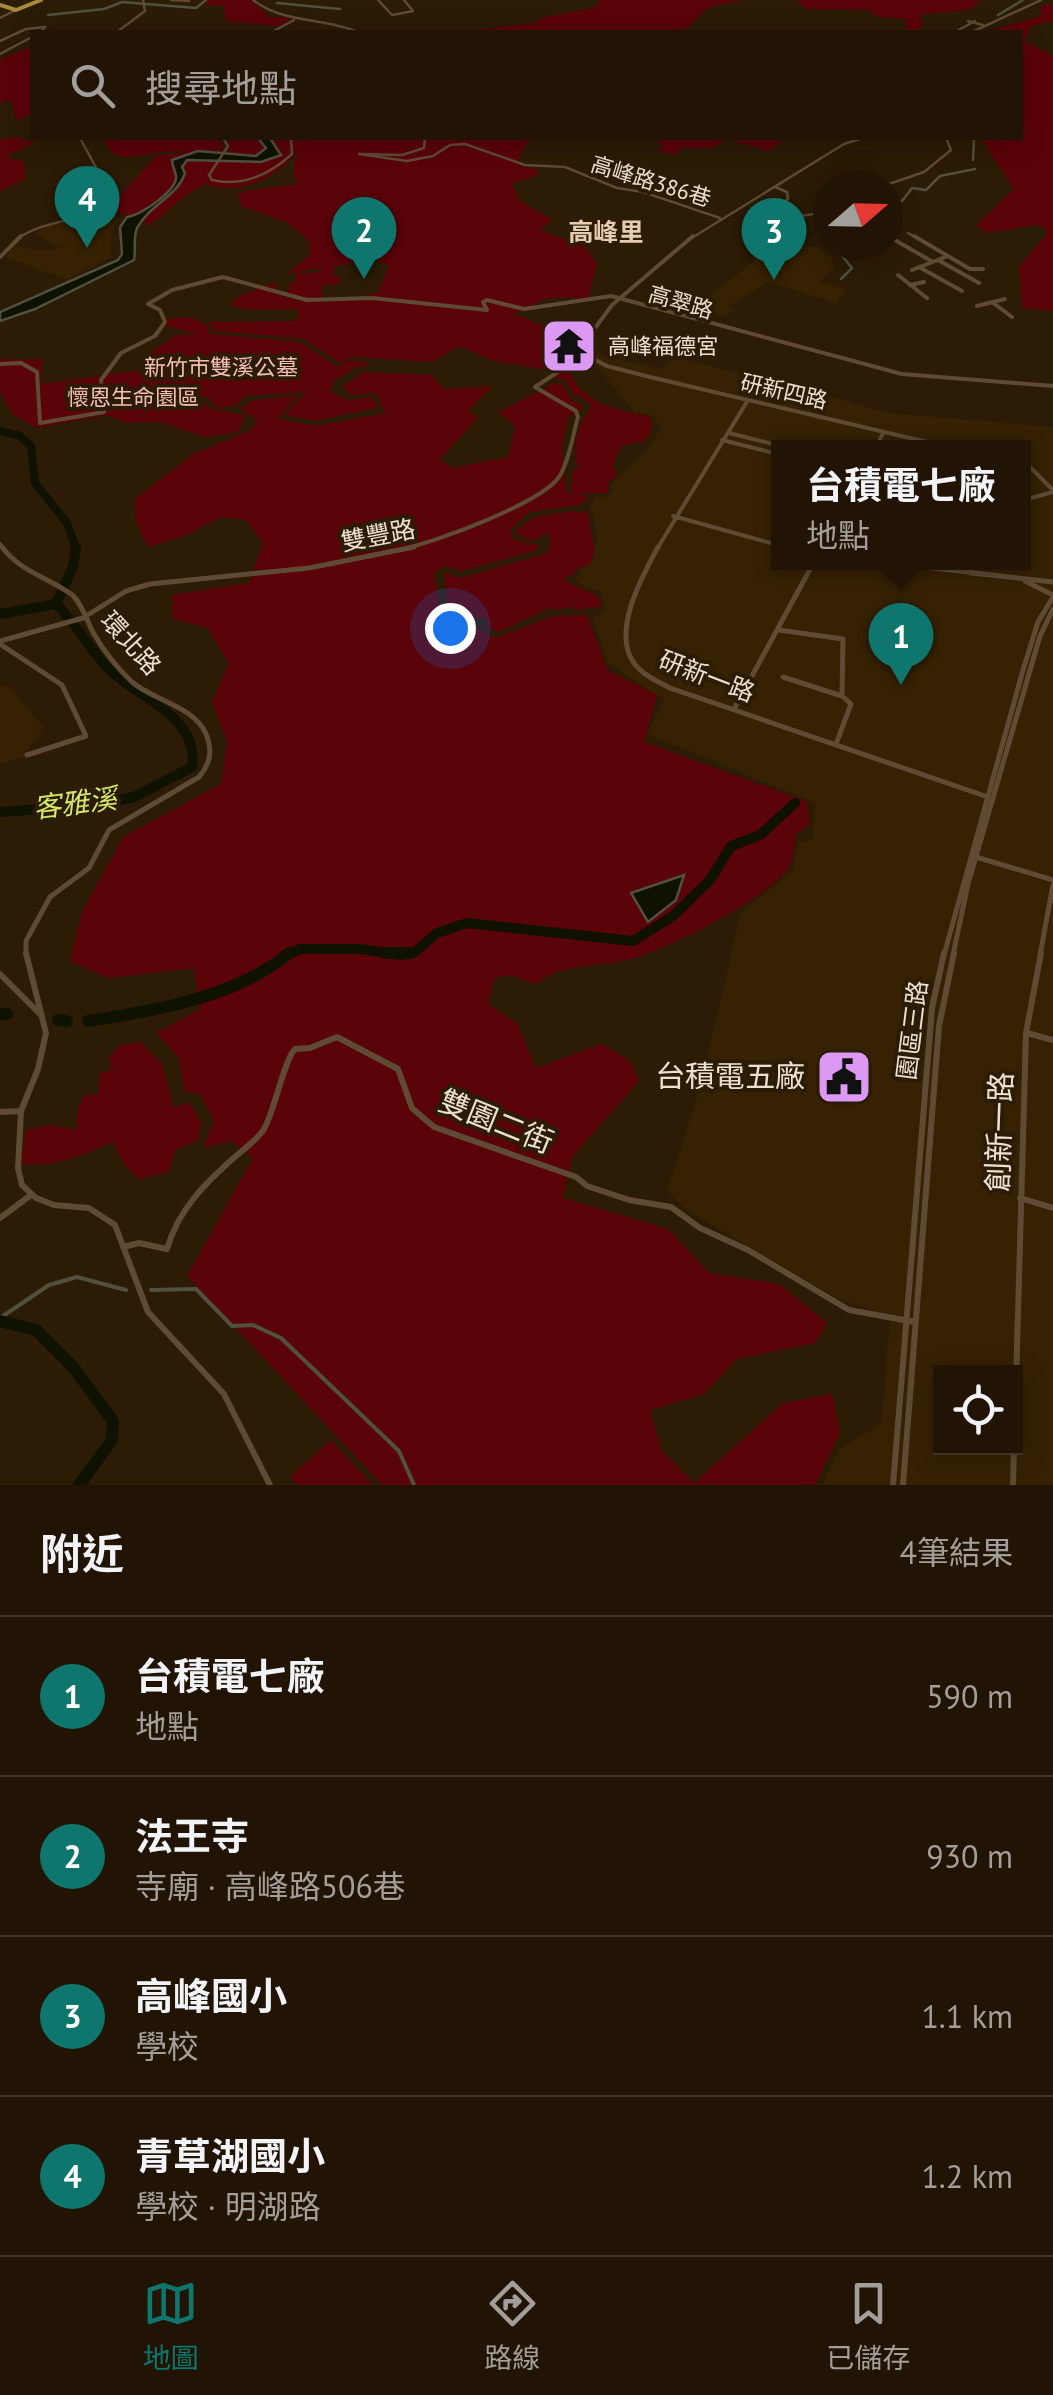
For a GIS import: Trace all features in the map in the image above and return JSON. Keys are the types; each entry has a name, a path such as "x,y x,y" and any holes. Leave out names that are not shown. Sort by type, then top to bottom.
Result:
{"main road":[{"path":"0,5 16,10 41,0"}],"street":[{"path":"171,0 190,1"},
{"path":"253,0 272,14 352,30"},
{"path":"378,0 390,14 412,12 404,0"},
{"path":"975,30 1010,18 1041,0"},
{"path":"120,30 145,11 142,1"},
{"path":"0,17 16,10"},
{"path":"276,30 297,18"},
{"path":"968,21 983,25"},
{"path":"0,41 32,27 44,26 46,30"},
{"path":"0,54 30,38"},
{"path":"0,257 38,226 94,213 108,204 100,175 81,140"},
{"path":"225,140 228,146 224,154 208,174 219,182 257,178 292,154 292,140"},
{"name":"高峰路386巷","path":"425,140 424,148 412,154 358,154 373,158 421,158 442,154 450,145 465,144 515,162 565,167 617,188 643,192 720,218"},
{"path":"578,351 619,298 720,218 844,144 857,140"},
{"path":"903,179 934,167 950,150 947,140"},
{"path":"772,186 788,199 762,216 774,220 813,214"},
{"path":"908,233 970,269 984,269"},
{"path":"903,244 979,283"},
{"path":"912,270 948,256"},
{"path":"919,267 962,291"},
{"path":"898,275 927,298"},
{"name":"高翠路","path":"0,364 26,364 37,372 38,421 44,424 104,412 101,380 121,353 155,336 165,322 160,310 148,304 172,290 223,277 307,300 372,298 456,304 480,312 487,310 482,302 487,300 524,310 559,301 619,298 888,374 934,381 1053,387"},
{"path":"910,285 924,282"},
{"path":"977,306 1006,299"},
{"path":"992,302 1012,318"},
{"name":"雙豐路","path":"83,618 126,592 150,584 388,554 427,544 514,506 558,478 578,416 576,411 535,390 578,351"},
{"name":"研新四路","path":"578,351 606,366 919,440"},
{"name":"研新一路","path":"748,400 673,516 626,629 628,653 656,681 989,798"},
{"path":"728,432 771,443"},
{"path":"880,440 884,433"},
{"path":"722,440 771,452"},
{"path":"1031,468 1053,491"},
{"path":"673,516 771,542"},
{"name":"環北路","path":"0,544 9,557 32,575 76,596 83,618 133,683 192,715 210,742 210,761 199,777 109,830 84,876 50,897 26,941 26,964 42,1016"},
{"path":"734,708 810,570"},
{"path":"945,570 1053,582"},
{"path":"1016,578 1040,586 1053,596"},
{"name":"園區三路","path":"892,1485 940,1026 972,856 1038,622 1053,596"},
{"name":"園區三路","path":"989,798 1040,636 1053,609"},
{"path":"0,643 83,618"},
{"path":"778,630 844,639 842,696"},
{"path":"0,643 62,684 86,736 27,755"},
{"path":"783,677 842,696 851,704 836,744"},
{"path":"972,856 1053,882"},
{"name":"創新一路","path":"1016,1365 1026,1033 1053,882"},
{"path":"0,974 42,1016 46,1033 21,1111 18,1168 22,1185 31,1195 54,1205 82,1207 103,1215 115,1226 148,1312 224,1394 270,1485"},
{"path":"1026,1033 1053,1040"},
{"name":"雙園二街","path":"122,1247 139,1243 167,1249 175,1221 213,1176 263,1132 285,1078 289,1055 295,1049 310,1048 336,1037 398,1069 412,1108 434,1127 576,1177 598,1190 671,1207 700,1228 748,1250 830,1302 865,1316 911,1321"},
{"path":"0,1112 21,1111"},
{"path":"0,1218 31,1195"},
{"path":"1020,1198 1053,1208"},
{"name":"園區三路","path":"903,1485 911,1321"},
{"path":"1014,1455 1014,1483"}],"shaded area":[{"path":"260,140 271,140 281,155 261,162 187,160 181,181 137,228 134,260 35,309 0,321 0,312 118,260 122,254 120,227 127,217 149,207 171,188 176,176 172,160 198,151 256,156 266,148"},
{"path":"106,216 120,219 111,233 111,257 67,280 5,257 15,246 61,248 33,233 53,223"},
{"path":"813,247 813,260 832,260 834,266 820,282 847,289 836,303 768,282 728,306 734,312 720,317 698,304 765,249 783,255"},
{"path":"583,351 662,369 673,356 891,413 1053,427 1053,1485 823,1485 839,1449 882,1423 890,1315 842,1301 686,1210 667,1191 700,1088 741,912 792,872 799,842 812,840 815,803 647,734 664,700 607,663 593,618 607,610 601,592 580,585 575,577 582,572 578,570 587,567 598,538 591,508 596,497 612,491 610,485 648,449 661,427 652,415 634,411"},
{"path":"0,685 9,687 44,727 23,757 0,764"},
{"path":"684,875 676,900 648,922 631,893"}],"green space":[{"path":"208,0 252,0 269,17 290,18 280,26 231,22 225,19 224,6 205,5"},
{"path":"599,0 742,0 707,8 685,30 477,30 535,23 544,17 595,8"},
{"path":"797,0 982,0 971,9 919,15 923,22 919,30 904,30 905,19 877,17 870,10 806,9"},
{"path":"1053,5 1053,21 1031,26 1024,41 1053,56 1053,311 1022,308 1019,267 1047,233 1045,228 1036,225 987,233 976,225 1014,189 981,140 1023,140 1023,30 993,30 1041,16 1040,8"},
{"path":"30,47 30,115 17,121 11,101 0,102 0,60"},
{"path":"16,137 34,143 4,157 23,161 26,179 0,191 0,140"},
{"path":"105,140 220,140 220,152 230,152 228,140 297,140 298,145 299,140 529,140 518,159 524,168 536,169 538,175 512,183 519,200 552,220 540,230 585,247 597,264 588,298 548,298 514,314 547,327 546,341 559,345 550,358 560,362 549,370 494,361 459,346 433,362 353,357 340,363 304,339 214,331 209,322 295,321 299,314 295,309 249,310 229,305 241,295 276,282 276,294 288,298 313,302 340,301 378,292 389,266 377,260 333,266 334,276 342,277 338,284 322,286 321,299 307,300 287,293 290,283 296,282 295,273 316,273 324,267 287,274 310,255 309,241 286,222 241,206 238,192 298,184 293,174 297,150 281,169 257,182 231,188 206,184 198,188 148,226 144,220 107,210 157,155 195,152 128,157 113,153"},
{"path":"657,140 725,140 711,148 679,148 678,155 657,151 664,146"},
{"path":"730,140 783,140 769,151"},
{"path":"189,317 206,324 210,334 300,342 338,367 349,360 368,363 333,382 330,392 349,400 370,397 380,407 315,421 284,415 306,392 245,396 235,406 216,408 209,399 186,391 211,409 245,415 239,432 204,437 161,422 127,423 107,415 37,428 13,415 0,392 0,359 42,360 41,384 136,371 147,375 145,358 152,352 175,335 196,335 163,325 165,319"},
{"path":"562,369 569,371 583,391 603,404 649,416 652,426 646,441 621,446 613,465 617,476 608,483 608,493 579,494 588,498 580,505 529,512 510,530 514,540 538,545 538,550 462,571 443,566 434,574 442,616 472,624 496,638 553,616 587,615 607,670 657,695 644,742 806,801 810,824 796,834 790,865 781,877 718,920 647,954 557,972 535,984 510,975 494,978 488,1004 517,1023 536,1068 601,1044 629,1060 639,1081 572,1157 563,1198 668,1229 709,1273 779,1284 827,1323 815,1343 737,1359 704,1394 650,1410 661,1450 694,1483 783,1403 832,1394 840,1433 815,1485 382,1485 187,1276 253,1158 231,1141 203,1148 214,1121 200,1094 184,1091 179,1058 156,1033 200,1009 194,968 108,978 70,961 82,912 123,837 221,784 227,741 212,702 229,664 207,628 173,619 172,595 249,583 263,543 246,520 221,517 186,535 148,547 136,522 135,499 193,454 249,431 258,421 240,409 251,401 298,395 278,418 314,426 385,413 376,393 350,395 343,386 363,372 431,375 444,389 493,386 468,411 478,418 439,460 453,468 508,457 515,426 498,412 555,383 564,386 571,400 585,407 568,417 562,446 566,491 576,495 571,491 572,473 578,467 575,444 592,406 579,395 575,397 567,382 551,376"},
{"path":"587,509 595,553 588,566 582,566 564,580 599,597 601,607 551,607 499,632 485,627 487,619 462,617 447,607 444,572 460,578 548,553 551,537 547,533 532,541 516,530 535,517 584,513"},
{"path":"140,1042 162,1064 174,1108 189,1102 201,1122 198,1140 175,1150 169,1172 138,1179 123,1163 113,1142 56,1162 21,1163 26,1130 50,1125 76,1130 84,1095 98,1095 100,1073 111,1070 109,1057 120,1045"},
{"path":"331,1440 373,1485 296,1485 291,1476"}],"waterway":[{"path":"48,15 104,9 122,2 196,8 206,0"},
{"path":"998,15 1023,0"},
{"path":"277,3 340,9"},
{"path":"959,30 975,21"},
{"path":"973,160 974,140"},
{"path":"903,200 912,188 926,190 940,176 975,169"},
{"path":"841,279 852,268 845,260"},
{"name":"客雅溪","path":"0,431 20,436 31,446 35,483 67,523 76,548"},
{"name":"客雅溪","path":"56,604 73,567 76,548"},
{"path":"0,614 56,604"},
{"name":"客雅溪","path":"0,812 98,805 134,797 192,767 192,750 178,722 111,671 56,604"},
{"path":"410,953 437,933 467,923 633,941 673,916 710,880 731,846 760,835 795,803"},
{"path":"286,955 301,949 387,953"},
{"path":"387,953 410,953"},
{"path":"387,953 410,953"},
{"path":"88,1021 194,1000 245,981 286,955"},
{"path":"0,1014 7,1014"},
{"path":"58,1020 67,1021"},
{"path":"0,1318 49,1285 77,1277 126,1290"},
{"path":"151,1290 196,1289 232,1326 253,1325 281,1338 399,1451 414,1485"},
{"name":"客雅溪","path":"0,1321 36,1330 73,1367 113,1421 112,1440 79,1485"}],"place":[{"name":"青草湖國小","path":"87,248"},
{"name":"法王寺","path":"364,279"},
{"name":"高峰國小","path":"774,280"},
{"name":"高峰福德宮","path":"569,346"},
{"name":"台積電七廠","path":"901,685"},
{"name":"台積電五廠","path":"844,1077"}],"district":[{"name":"高峰里","path":"606,232"}],"park label":[{"name":"新竹市雙溪公墓","path":"221,367"},
{"name":"懷恩生命園區","path":"133,397"}]}
